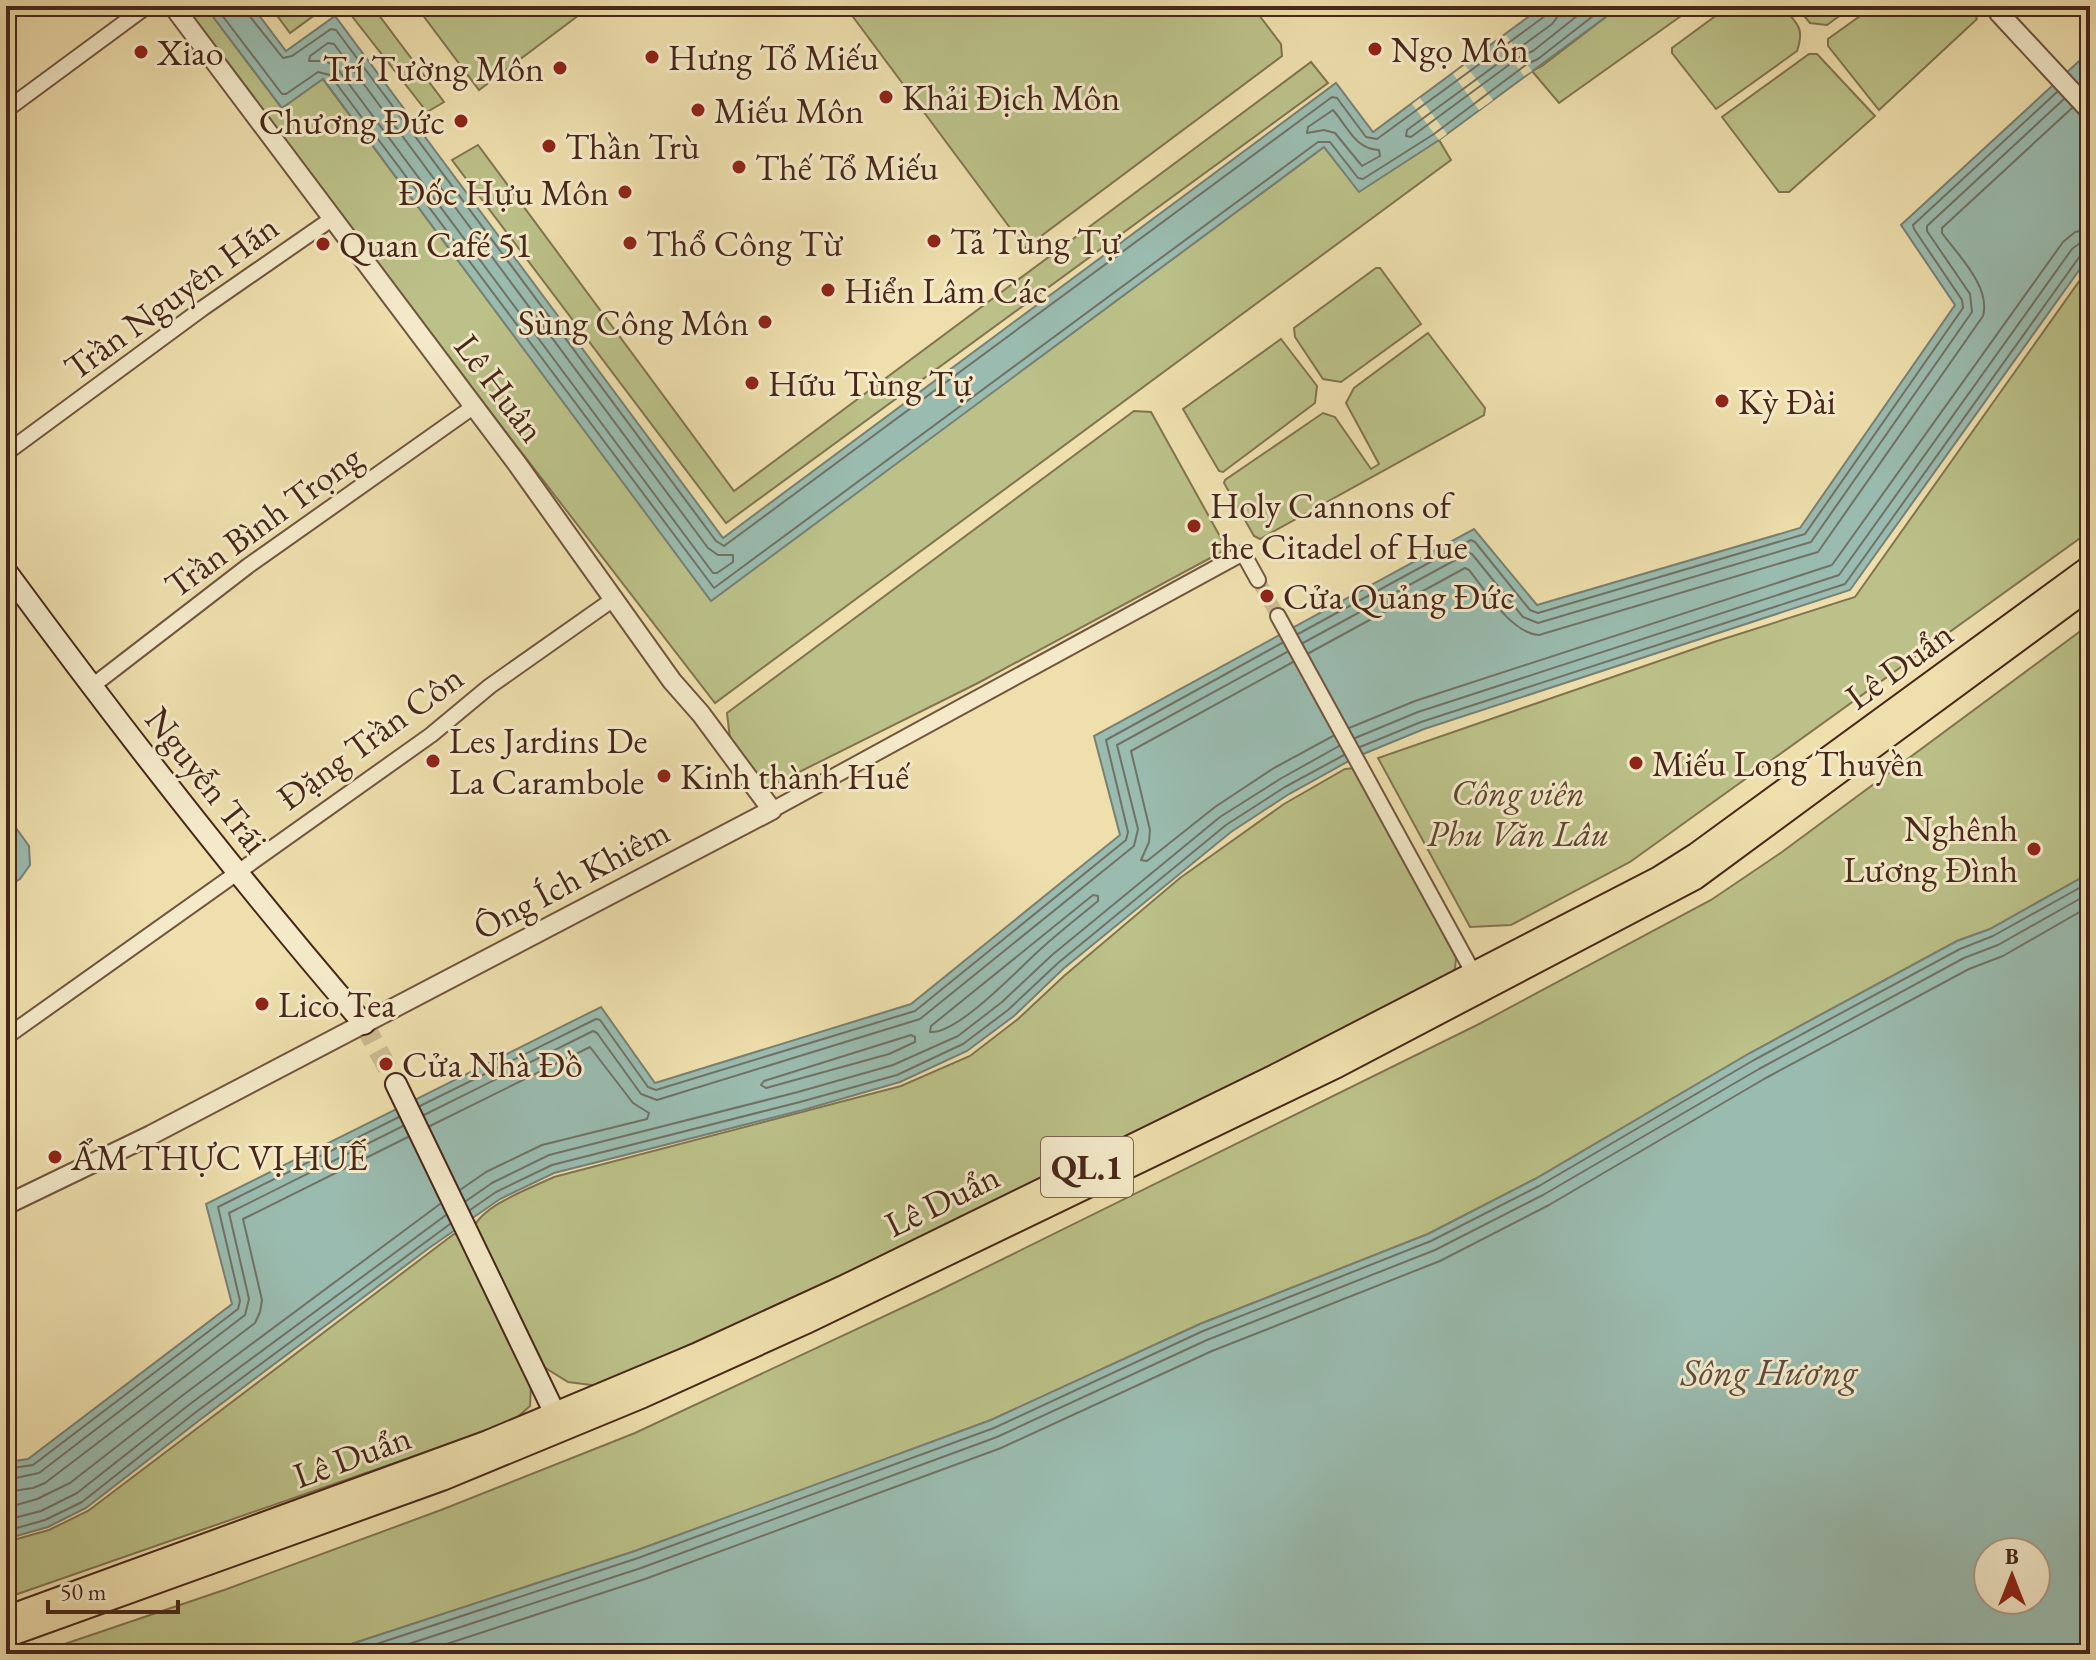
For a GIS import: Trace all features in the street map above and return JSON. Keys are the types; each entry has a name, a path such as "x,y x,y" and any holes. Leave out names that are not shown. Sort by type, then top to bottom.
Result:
{"main road":[{"name":"Lê Duẩn","path":"6,1618 458,1453 643,1396 804,1323 1337,1066 1697,854 2090,567"},
{"name":"Nguyễn Trãi","path":"6,571 91,687 235,872 364,1024"},
{"name":"Lê Duẩn","path":"1479,982 1695,878 2090,587"},
{"path":"396,1084 559,1422"},
{"name":"Lê Duẩn","path":"6,1636 442,1479 559,1422"}],"street":[{"path":"6,110 147,6"},
{"name":"Lê Huân","path":"173,6 518,465 672,681 701,714 772,810"},
{"path":"2003,10 2090,111"},
{"name":"Trần Nguyên Hãn","path":"6,453 203,308 333,218"},
{"name":"Trần Bình Trọng","path":"91,687 248,566 473,407"},
{"name":"Ông Ích Khiêm","path":"6,1205 151,1135 772,810 1243,553 1258,580"},
{"name":"Đặng Trần Côn","path":"6,1037 431,735 490,686 615,598"},
{"path":"1278,616 1479,982"}],"green space":[{"path":"177,6 205,6 281,107 322,78 711,600 1324,147 1359,191 1439,140 1451,160 715,703"},
{"path":"270,6 327,6 290,33"},
{"path":"344,6 372,6 444,102 427,112"},
{"path":"416,6 591,6 479,90"},
{"path":"845,6 1252,6 1281,44 1282,56 1025,248"},
{"path":"1600,6 1695,6 1559,103 1532,71 1607,16"},
{"path":"1729,6 1782,6 1798,26 1800,36 1797,51 1716,109 1672,53 1672,48"},
{"path":"1796,6 1853,6 1827,25 1810,23"},
{"path":"1874,6 1972,6 1977,19 1879,110 1828,46 1828,39"},
{"path":"1809,54 1817,54 1875,116 1789,192 1779,192 1722,117"},
{"path":"1311,62 1328,83 726,523 452,160 478,145 734,491"},
{"name":"Công viên Phu Văn Lâu","path":"2090,266 2090,531 1630,862 1511,925 1470,927 1378,758 1714,642 1855,597"},
{"path":"1380,268 1421,324 1341,382 1323,379 1295,337 1294,328"},
{"path":"1428,333 1485,408 1484,415 1260,539 1254,536 1225,480 1323,413 1335,417 1371,469 1379,464 1346,403 1354,388"},
{"path":"1281,339 1317,386 1315,403 1223,472 1219,471 1183,409"},
{"path":"1134,411 1151,412 1227,549 978,683 765,789 730,739 727,713"},
{"path":"2090,624 2090,873 1990,929 1957,941 1750,1053 1535,1179 1428,1234 1200,1324 991,1420 635,1551 321,1654 35,1654 227,1589 441,1510 635,1433 938,1291 1479,1024 1711,900 1782,852"},
{"path":"1356,768 1456,958 1455,969 1444,981 863,1265 599,1386 568,1382 544,1367 473,1229 486,1212 554,1177 901,1086 970,1056 1018,1019 1180,878 1284,804 1345,769"},
{"path":"454,1234 462,1234 531,1385 530,1406 512,1422 6,1598 6,1542 49,1530 88,1511"}],"water":[{"path":"205,6 252,6 286,51 335,16 723,538 1336,83 1373,132 1543,6 1600,6 1607,16 1439,140 1359,192 1324,147 711,601 323,79 282,108"},
{"path":"2090,51 2090,255 1850,590 1424,729 1356,757 1289,794 1231,832 1063,969 1014,1016 967,1051 900,1082 803,1110 554,1173 500,1199 429,1248 86,1508 48,1527 6,1539 6,1462 28,1459 232,1304 206,1204 601,1007 655,1083 911,1004 1120,835 1094,736 1474,529 1537,605 1800,528 1955,305 1901,225"},
{"path":"6,814 29,846 30,865 20,879 6,888"},
{"name":"Sông Hương","path":"2090,873 2090,1654 321,1654 635,1551 991,1420 1200,1324 1428,1234 1535,1179 1750,1053 1957,941 1990,929"}],"pier":[{"path":"1506,35 1532,71 1524,76 1498,41"},
{"path":"1465,65 1493,100 1479,110 1453,74"},
{"path":"1420,98 1447,134 1439,140 1412,104"}],"tunnel":[{"path":"1258,580 1278,616"},
{"path":"364,1024 396,1084"}],"place":[{"name":"Ngọ Môn","path":"1375,49"},
{"name":"Xiao","path":"141,52"},
{"name":"Hưng Tổ Miếu","path":"652,57"},
{"name":"Trí Tường Môn","path":"560,68"},
{"name":"Khải Địch Môn","path":"886,97"},
{"name":"Miếu Môn","path":"698,110"},
{"name":"Chương Đức","path":"461,121"},
{"name":"Thần Trù","path":"549,146"},
{"name":"Thế Tổ Miếu","path":"739,167"},
{"name":"Đốc Hựu Môn","path":"625,192"},
{"name":"Tả Tùng Tự","path":"934,241"},
{"name":"Thổ Công Từ","path":"630,243"},
{"name":"Quan Café 51","path":"323,244"},
{"name":"Hiển Lâm Các","path":"828,290"},
{"name":"Sùng Công Môn","path":"765,322"},
{"name":"Hữu Tùng Tự","path":"752,383"},
{"name":"Kỳ Đài","path":"1722,401"},
{"name":"Holy Cannons of the Citadel of Hue","path":"1194,526"},
{"name":"Cửa Quảng Đức","path":"1267,596"},
{"name":"Les Jardins De La Carambole","path":"433,761"},
{"name":"Miếu Long Thuyền","path":"1636,763"},
{"name":"Kinh thành Huế","path":"664,776"},
{"name":"Nghênh Lương Đình","path":"2034,849"},
{"name":"Lico Tea","path":"262,1004"},
{"name":"Cửa Nhà Đồ","path":"386,1064"},
{"name":"ẨM THỰC VỊ HUẾ","path":"55,1157"}]}
